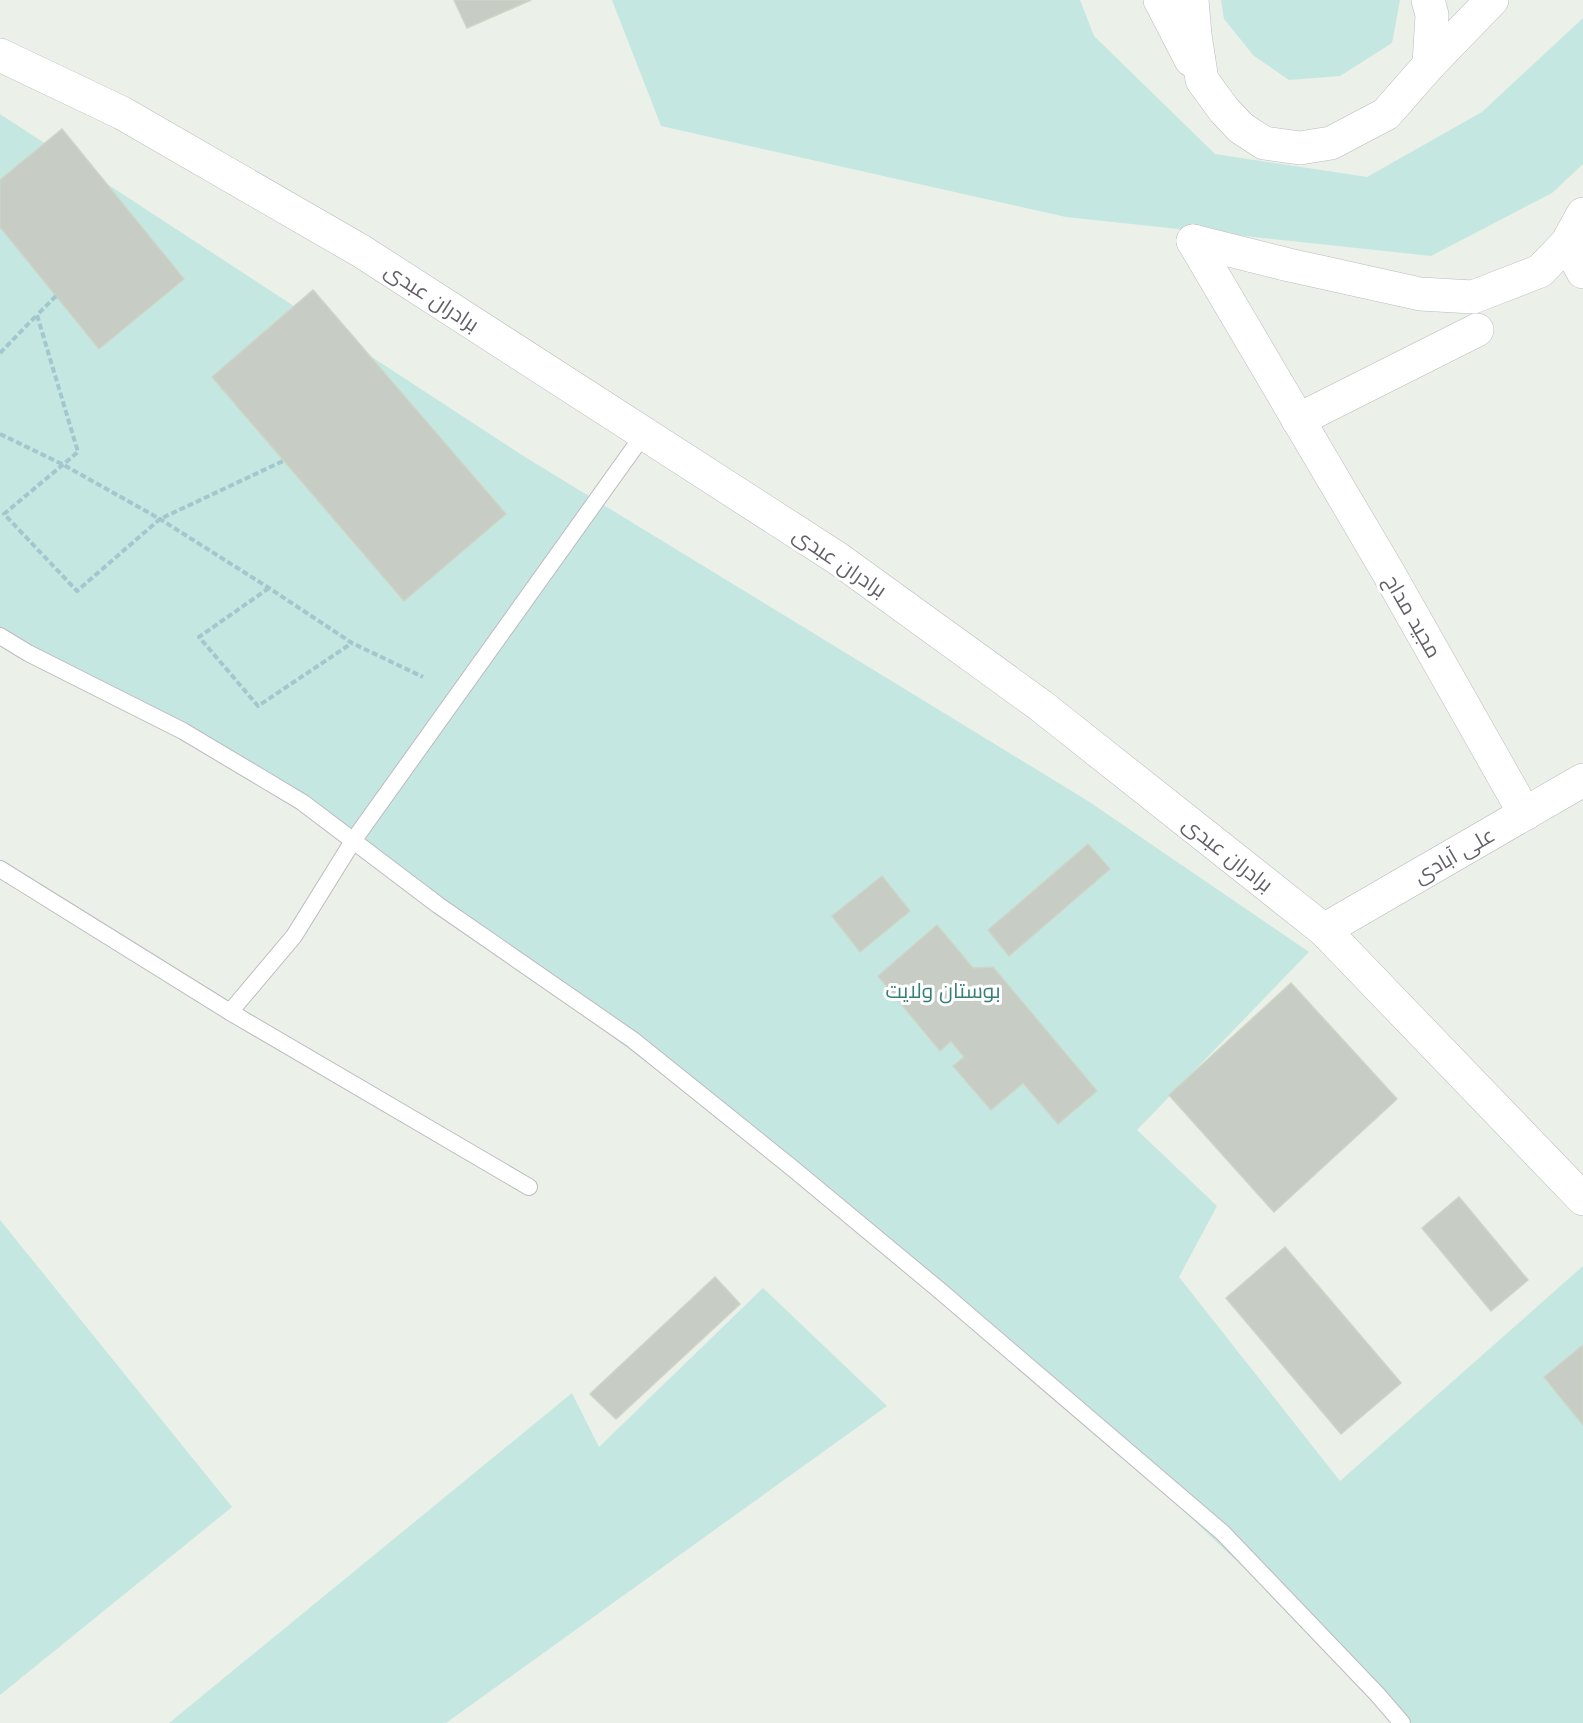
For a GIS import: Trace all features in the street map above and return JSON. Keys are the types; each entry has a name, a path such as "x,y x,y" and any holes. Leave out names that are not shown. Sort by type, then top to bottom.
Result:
{"main road":[{"path":"1160,0 1202,80 1224,110 1241,128 1264,143 1300,148 1332,143 1386,114 1429,65 1492,0"},
{"path":"1192,0 1202,80"},
{"path":"1428,0 1432,15 1429,65"},
{"name":"برادران عبدی","path":"0,56 122,113 361,251 837,558 1049,712 1324,930 1583,1199"},
{"path":"1583,214 1567,243 1583,272"},
{"name":"مجید مداح","path":"1525,814 1388,572 1193,241 1420,294 1473,297 1540,271 1567,243"},
{"path":"1298,420 1476,330"},
{"name":"علی آبادی","path":"1324,930 1583,780"}],"lane":[{"path":"230,1012 294,936 354,841 644,434"},
{"path":"0,636 28,653 183,731 302,802 438,904 633,1040 938,1289 1223,1533 1402,1723"},
{"path":"0,869 230,1012 529,1187"}],"path":[{"path":"0,353 56,296"},
{"path":"37,315 78,452 4,514 77,591 160,519 283,461"},
{"path":"0,434 62,464 160,519 352,643 423,677"},
{"path":"269,588 199,637 258,706 352,643"}],"green space":[{"path":"612,0 1080,0 1094,36 1215,154 1367,177 1482,112 1583,18 1583,164 1552,193 1431,256 1066,217 661,126"},
{"path":"1221,0 1400,0 1392,43 1340,76 1289,80 1254,56 1224,19"},
{"name":"بوستان ولایت","path":"0,114 525,457 1088,801 1309,952 1137,1130 1217,1206 1179,1277 1340,1481 1583,1266 1583,1723 1399,1723 1377,1694 1071,1404 854,1219 302,802 0,630"},
{"path":"0,1220 232,1507 0,1695"},
{"path":"763,1288 887,1406 446,1723 169,1723 572,1393 599,1447"}],"building":[{"path":"454,0 531,0 467,28"},
{"path":"62,129 184,279 99,349 0,227 0,180"},
{"path":"313,290 506,514 404,601 212,377"},
{"path":"1088,844 1110,869 1009,956 988,930"},
{"path":"882,876 910,911 860,952 832,916"},
{"path":"937,925 973,968 993,967 1097,1091 1058,1124 1023,1083 991,1110 953,1066 964,1057 951,1041 940,1051 878,976"},
{"path":"1291,983 1397,1099 1274,1212 1169,1095"},
{"path":"1459,1197 1528,1280 1491,1311 1422,1228"},
{"path":"1285,1247 1401,1383 1341,1434 1226,1298"},
{"path":"715,1277 740,1304 616,1419 590,1394"},
{"path":"1583,1345 1583,1425 1544,1377"}]}
